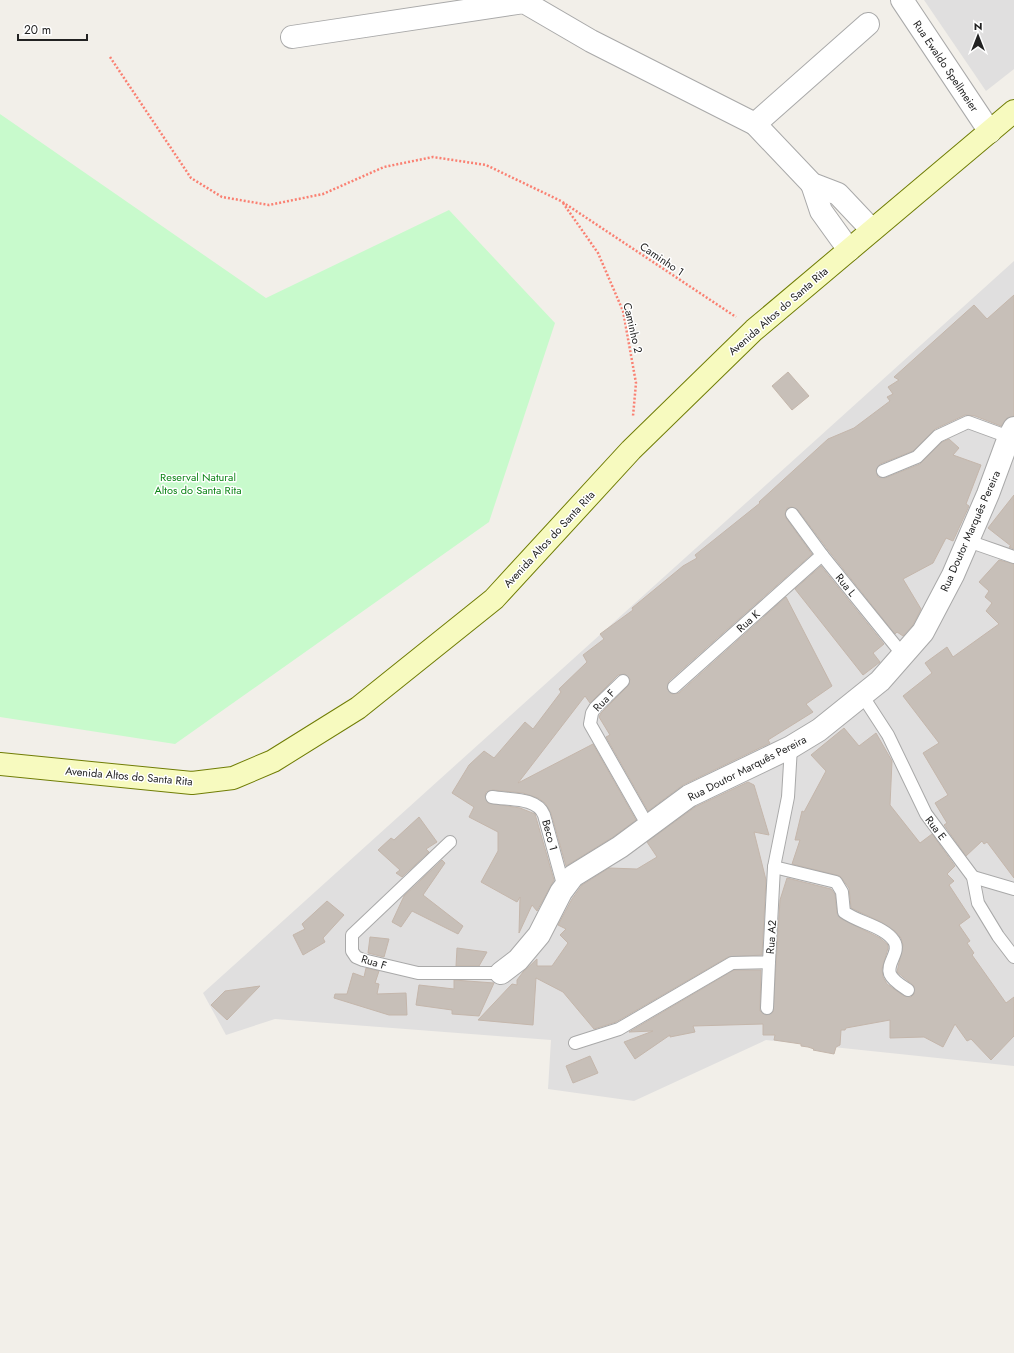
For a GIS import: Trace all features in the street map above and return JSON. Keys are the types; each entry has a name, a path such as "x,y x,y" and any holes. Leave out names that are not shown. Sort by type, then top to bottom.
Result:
{"street":[{"name":"Rua Ewaldo Spellmeier","path":"902,0 990,132"},
{"path":"292,37 526,1 591,41 755,124 812,184 821,211 849,250"},
{"path":"755,124 868,24"},
{"name":"Avenida Altos do Santa Rita","path":"0,764 192,784 234,778 273,761 358,708 494,599 631,450 754,330 1014,111"},
{"path":"812,184 838,194 872,230"},
{"path":"826,218 833,206 844,200"},
{"name":"Rua Doutor Marquês Pereira","path":"501,973 518,960 539,935 564,888 573,876 620,847 689,796 791,747 819,730 880,681 923,632 968,541 1012,432"}],"lane":[{"path":"883,471 917,457 938,436 968,422 1012,432"},
{"name":"Rua L","path":"792,514 822,556 903,655"},
{"path":"968,541 1014,557"},
{"name":"Rua K","path":"674,687 822,556"},
{"name":"Rua F","path":"623,681 595,708 592,713 590,724 648,826"},
{"name":"Rua E","path":"862,695 888,734 926,814 974,877 978,903 998,936 1014,957"},
{"name":"Rua A2","path":"575,1043 619,1029 732,963 769,962 774,867 788,797 791,747"},
{"name":"Beco 1","path":"492,797 530,803 539,806 544,815 564,888"},
{"name":"Rua F","path":"450,842 352,935 352,951 363,960 418,973 501,973"},
{"path":"774,867 836,882 840,887 844,912 888,934 895,942 896,949 890,965 890,973 893,978 908,990"},
{"path":"974,877 1014,889"},
{"path":"767,1008 769,962"}],"path":[{"name":"Caminho 1","path":"110,57 191,178 222,197 269,206 323,194 384,167 433,157 486,165 561,200 754,330"},
{"name":"Caminho 2","path":"561,200 598,252 623,311 636,383 631,450"}],"shaded area":[{"path":"924,0 1014,0 1014,69 986,91"},
{"path":"1014,261 1014,1066 766,1040 634,1101 548,1089 551,1040 275,1019 226,1035 203,993"}],"green space":[{"name":"Reserval Natural Altos do Santa Rita","path":"0,114 266,298 449,210 555,323 489,522 175,744 0,717"}],"building":[{"path":"1014,295 1014,416 1007,418 1001,426 975,416 965,415 935,429 913,451 880,464 876,470 878,477 885,478 920,464 942,442 949,439 959,448 953,455 981,465 966,504 969,506 953,541 946,538 933,563 903,579 921,609 913,625 903,636 897,632 895,634 798,510 792,507 787,508 785,514 786,518 812,554 669,681 667,689 672,694 679,693 786,597 832,686 806,704 813,712 768,740 770,743 683,785 648,811 606,737 610,735 599,717 601,713 628,686 630,679 625,674 618,675 590,703 585,696 518,783 593,744 636,820 613,837 566,866 551,813 545,803 538,798 523,793 493,790 486,792 485,796 488,803 520,808 535,814 554,880 537,911 532,905 519,933 520,897 517,902 481,882 498,851 498,832 469,817 474,807 452,793 469,765 484,751 494,758 525,722 533,729 561,692 559,689 587,662 583,655 604,639 600,634 633,610 632,608 683,566 697,558 695,555 760,503 759,502 828,439 854,428 890,401 887,397 893,394 888,387 899,380 894,377 974,305 987,319"},
{"path":"788,372 809,396 792,410 772,386"},
{"path":"1014,495 1014,549 1009,547 1011,546 988,528"},
{"path":"999,560 1014,564 1014,878 987,842 984,844 982,841 966,856 944,825 947,823 935,803 948,795 923,753 939,743 903,696 932,673 925,663 947,647 953,657 999,624 986,611 992,603 985,597 989,591 979,582"},
{"path":"821,566 884,644 873,653 880,662 863,675 795,589"},
{"path":"844,728 859,746 876,733 892,761 890,805 920,843 932,834 955,866 947,874 954,881 949,885 970,917 959,925 970,941 967,943 974,953 972,955 1006,1003 1014,997 1014,1036 991,1060 971,1039 967,1041 955,1024 943,1047 924,1037 890,1038 890,1020 846,1028 845,1030 841,1030 840,1045 836,1047 834,1054 813,1050 814,1049 801,1046 801,1044 774,1040 775,1035 763,1035 763,1024 693,1026 695,1032 670,1037 670,1035 635,1059 624,1042 653,1031 629,1032 734,970 761,970 760,1011 766,1015 773,1012 780,900 787,878 831,889 835,894 837,913 840,918 880,938 888,945 882,969 883,977 887,984 904,996 911,997 914,994 914,986 897,972 903,945 901,938 895,931 881,922 851,908 849,888 840,876 792,864 800,840 795,840 802,811 804,812 826,771 811,755"},
{"path":"748,782 754,785 769,835 754,832 766,880 762,955 728,957 616,1022 594,1029 563,992 536,978 533,1025 478,1020 512,984 517,985 517,980 523,972 537,959 537,966 552,966 568,943 560,935 566,929 558,925 572,899 582,885 609,868 637,869 657,857 647,842 695,807"},
{"path":"419,817 437,842 426,849 429,852 402,877 396,873 400,870 378,850 391,838 394,840"},
{"path":"442,860 445,863 423,895 463,926 458,934 412,911 401,927 392,922 404,896"},
{"path":"327,901 344,915 323,938 325,942 303,955 293,935 305,929 302,924"},
{"path":"370,937 389,939 384,957 368,953"},
{"path":"457,948 487,952 479,966 456,966"},
{"path":"366,968 379,971 375,983 379,984 377,994 406,993 407,1015 389,1015 334,998 335,994 347,994 353,973 364,977"},
{"path":"454,980 494,983 479,1016 452,1014 452,1010 416,1005 419,985 454,989"},
{"path":"260,986 227,1020 211,1005 225,991"},
{"path":"590,1056 598,1073 573,1083 566,1066"}]}
